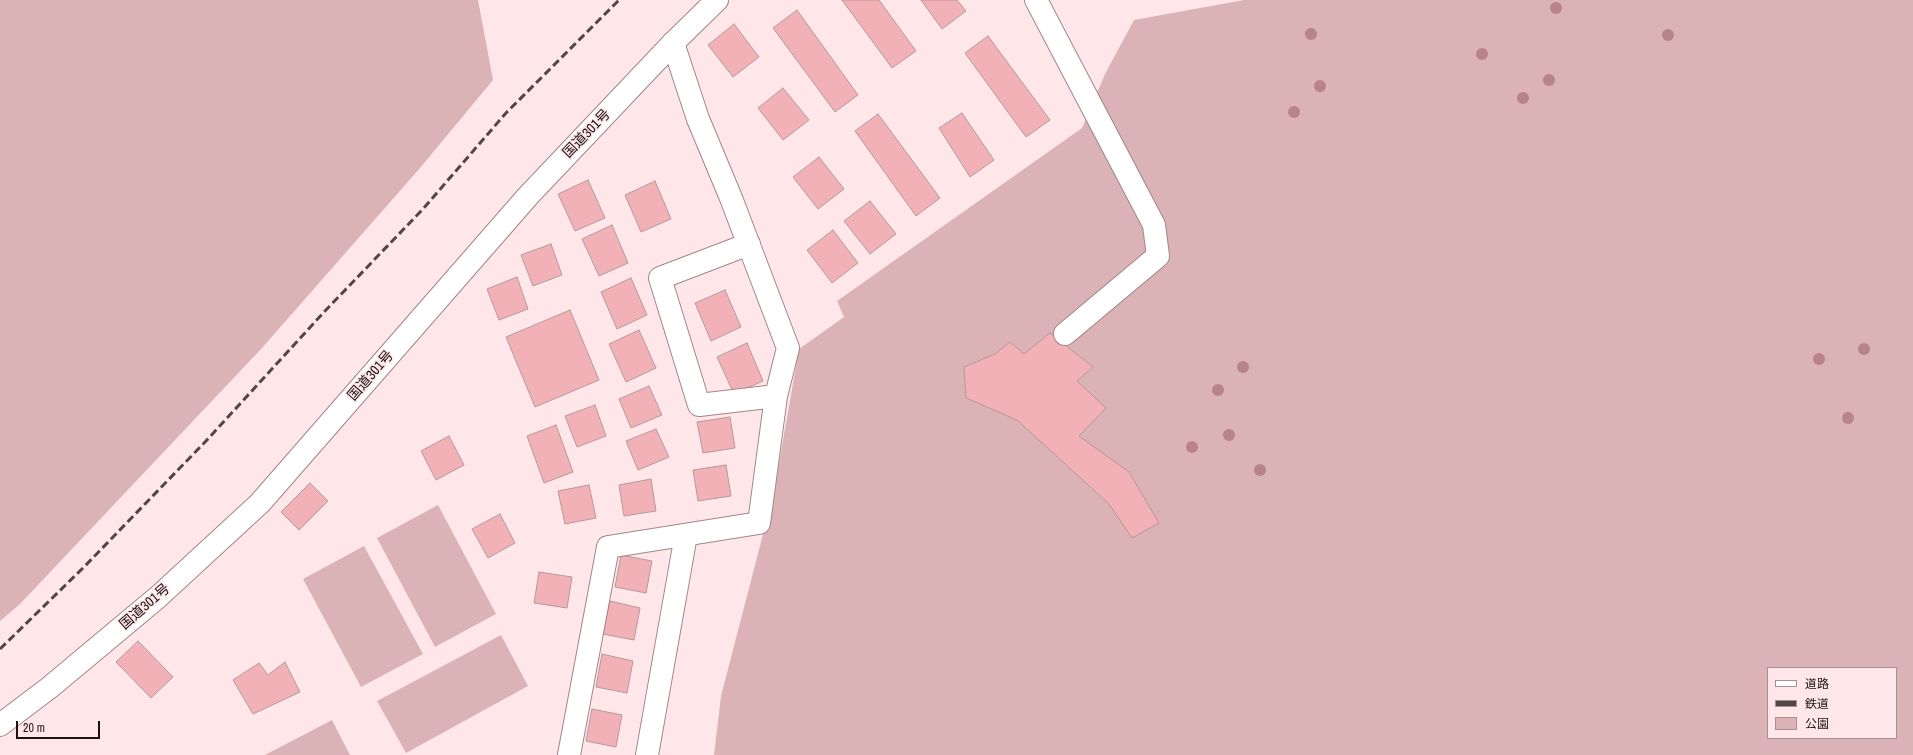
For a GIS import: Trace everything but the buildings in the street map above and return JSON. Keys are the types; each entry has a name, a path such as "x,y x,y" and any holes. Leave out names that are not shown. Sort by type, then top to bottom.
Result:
{"main road":[{"name":"国道301号","path":"0,725 49,688 158,597 260,503 528,196 673,43 717,0"},
{"path":"1036,0 1154,225 1158,256 1064,334"},
{"path":"569,755 608,547 759,523 776,396 788,348 749,244 698,119 673,43"},
{"path":"749,244 660,278 699,405 776,396"},
{"path":"647,755 686,534"}],"green space":[{"path":"0,0 478,0 493,80 420,168 262,348 20,604 0,621"},
{"path":"1244,0 1913,0 1913,755 714,755 721,696 774,492 799,349 844,317 837,301 1082,128 1105,74 1134,20"},
{"path":"438,505 496,614 435,647 377,538"},
{"path":"364,546 423,654 361,687 303,579"},
{"path":"501,635 528,686 406,753 377,701"},
{"path":"332,720 350,755 265,755"}],"railway":[{"path":"0,649 84,567 206,441 325,311 423,209 506,113 619,0"}]}
